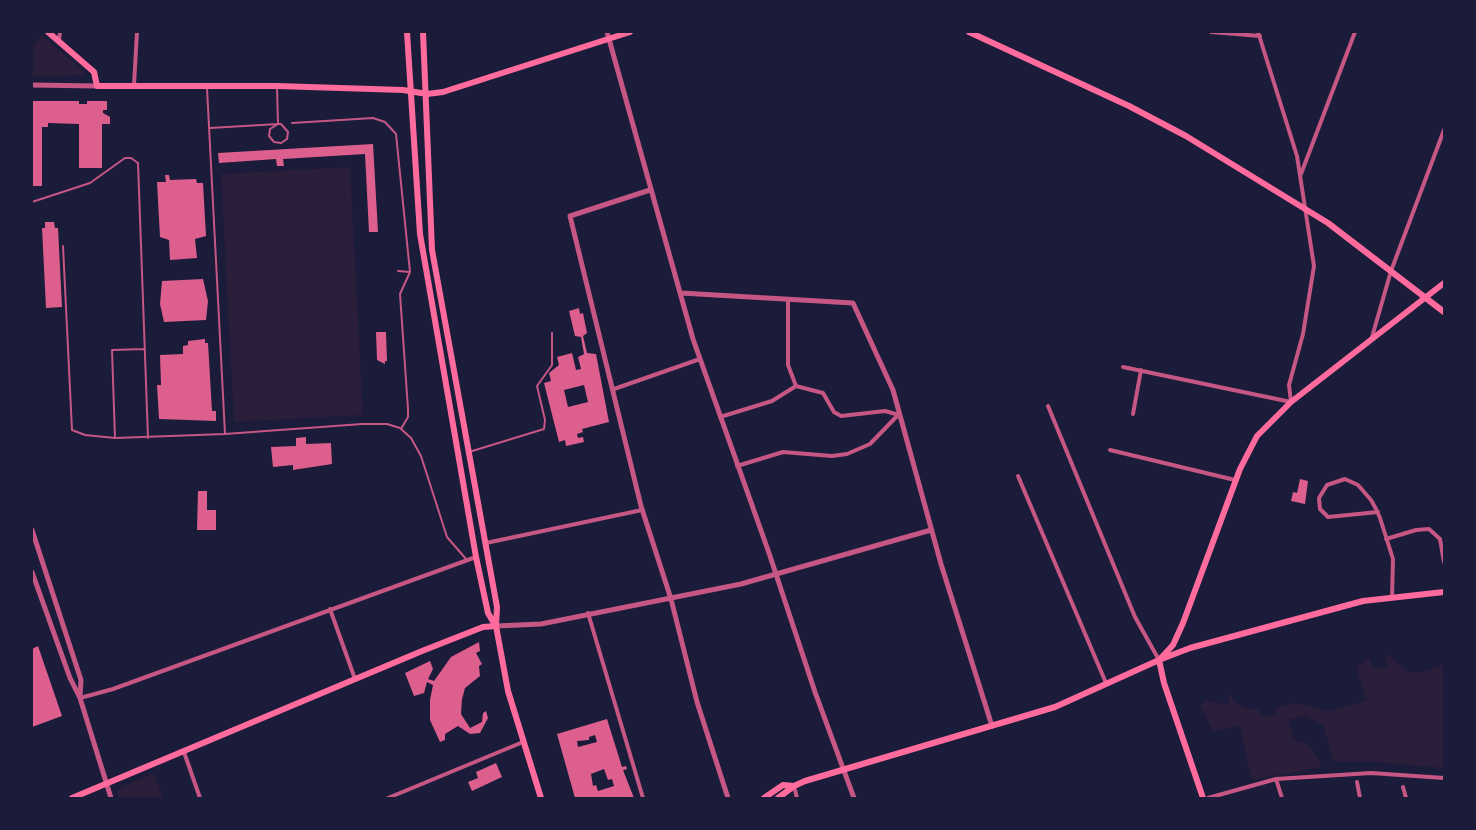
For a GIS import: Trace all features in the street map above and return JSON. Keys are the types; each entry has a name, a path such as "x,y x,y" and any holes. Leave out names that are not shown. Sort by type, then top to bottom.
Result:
{"main road":[{"path":"48,32 96,74 97,86 277,86 409,90 427,94 443,92 607,35 630,32"},
{"path":"406,32 416,197 429,292 476,557 488,613 496,626"},
{"path":"423,32 427,94 428,197 432,250 497,607 496,626 508,691 541,798"},
{"path":"969,32 1157,120 1306,209 1444,312"},
{"path":"416,197 428,197"},
{"path":"1159,660 1173,645 1183,623 1235,480 1253,442 1291,402 1444,283"},
{"path":"764,798 783,786 794,786 1056,706 1159,660 1298,618 1392,597 1444,592"},
{"path":"72,798 468,633 496,626"},
{"path":"1159,660 1164,683 1203,798"},
{"path":"778,798 794,786"}],"street":[{"path":"59,40 60,32"},
{"path":"134,85 138,32"},
{"path":"1124,367 1291,402 1289,385 1315,275 1300,175 1259,34 1211,32"},
{"path":"1300,175 1355,32"},
{"path":"607,35 650,190 719,418 854,798"},
{"path":"32,85 97,86"},
{"path":"1371,341 1391,271 1444,130"},
{"path":"650,190 570,216 642,510 670,597 695,695 728,798"},
{"path":"681,293 853,303 888,377 931,530 992,726"},
{"path":"788,299 788,364 796,386"},
{"path":"614,389 700,359"},
{"path":"1133,414 1141,370"},
{"path":"719,418 772,400 796,386 823,393 834,412 841,416 885,411 899,415"},
{"path":"1048,406 1136,617 1159,660"},
{"path":"737,466 783,452 832,456 847,454 870,444 899,415"},
{"path":"1110,450 1235,480"},
{"path":"1018,476 1106,683"},
{"path":"1378,512 1328,517 1320,509 1319,498 1330,482 1348,479 1362,488 1378,512 1394,564 1392,597"},
{"path":"485,544 642,510"},
{"path":"1386,538 1429,529 1440,539 1444,562"},
{"path":"32,530 81,680 80,698"},
{"path":"496,626 541,624 776,576 931,530"},
{"path":"80,698 108,691 476,557"},
{"path":"32,572 80,698 111,798"},
{"path":"330,609 355,680"},
{"path":"587,613 643,798"},
{"path":"49,621 60,617"},
{"path":"388,798 523,742"},
{"path":"184,752 200,798"},
{"path":"1208,798 1276,778 1371,773 1444,778"},
{"path":"1276,778 1282,798"},
{"path":"1358,782 1360,798"},
{"path":"794,786 797,798"},
{"path":"1403,787 1406,798"}],"lane":[{"path":"207,85 225,434"},
{"path":"277,86 278,124"},
{"path":"292,123 373,118 385,122 396,134 410,272 400,294 408,409 408,417 401,429"},
{"path":"210,129 278,124 284,125 288,132 287,139 281,143 274,142 269,136 271,127 278,124"},
{"path":"32,202 90,183 122,159 131,158 139,168 138,227 148,438"},
{"path":"63,246 72,430 85,435 148,438 387,424 401,429 411,438 421,456 447,537 469,560"},
{"path":"398,271 410,272"},
{"path":"468,452 544,429 545,420 537,386 552,365 552,333"},
{"path":"116,438 111,350 144,348"}],"shaded area":[{"path":"41,35 86,75 32,76 32,48"},
{"path":"350,167 363,415 234,422 221,174"},
{"path":"1387,654 1408,672 1423,672 1444,664 1444,768 1378,762 1334,762 1323,725 1305,716 1288,720 1294,739 1308,744 1321,763 1321,767 1252,780 1240,726 1213,731 1200,705 1206,700 1229,705 1229,693 1236,703 1248,709 1258,709 1262,718 1276,714 1275,708 1294,703 1329,711 1342,708 1367,700 1356,667 1369,658 1374,670 1387,667"},
{"path":"154,773 163,798 118,798 117,792 122,787"}],"building":[{"path":"32,101 79,101 79,104 87,104 87,101 107,101 107,110 103,110 103,113 110,117 110,124 102,124 102,168 79,168 79,124 48,123 48,127 42,127 42,186 32,186"},
{"path":"373,144 378,232 369,232 365,154 283,159 284,166 277,166 276,159 219,163 218,153"},
{"path":"165,175 169,175 170,180 196,179 197,183 203,183 206,236 195,239 197,258 170,260 169,240 160,237 157,182 166,182"},
{"path":"45,222 54,222 55,228 58,228 62,307 46,308 42,228 45,228"},
{"path":"203,279 208,301 206,320 164,322 160,304 162,281"},
{"path":"579,308 580,314 583,313 587,333 583,336 587,353 596,354 609,422 582,429 583,432 577,434 578,438 583,437 584,442 566,446 565,440 559,442 544,383 551,381 549,373 559,365 557,357 572,353 576,370 581,369 578,357 584,354 581,337 575,336 569,311","holes":["584,385 588,402 568,407 564,390"]},
{"path":"376,332 386,332 387,361 385,364 377,360"},
{"path":"205,339 205,343 208,343 212,411 216,411 216,421 159,419 157,385 161,385 160,355 183,354 183,346 188,345 188,341"},
{"path":"306,437 306,444 331,443 332,464 293,470 293,465 273,467 271,447 296,446 296,438"},
{"path":"1300,479 1308,481 1305,504 1291,501 1293,492 1297,493"},
{"path":"198,491 207,491 207,510 216,510 216,530 197,530"},
{"path":"479,642 480,651 476,653 482,664 479,666 480,676 465,688 461,714 470,728 482,722 483,713 486,711 488,718 480,733 470,734 458,726 445,734 445,740 440,742 430,720 433,685 427,682 424,693 414,696 405,673 430,661 433,669 428,679 434,681 451,657"},
{"path":"38,646 62,716 32,727 32,649"},
{"path":"607,719 622,767 626,766 627,769 623,770 634,798 575,798 557,734","holes":["595,735 597,742 578,747 577,741 589,740 589,737","604,769 608,780 612,779 614,786 598,791 596,785 593,786 591,774"]},
{"path":"496,763 502,777 472,791 468,782 478,778 476,772"}]}
